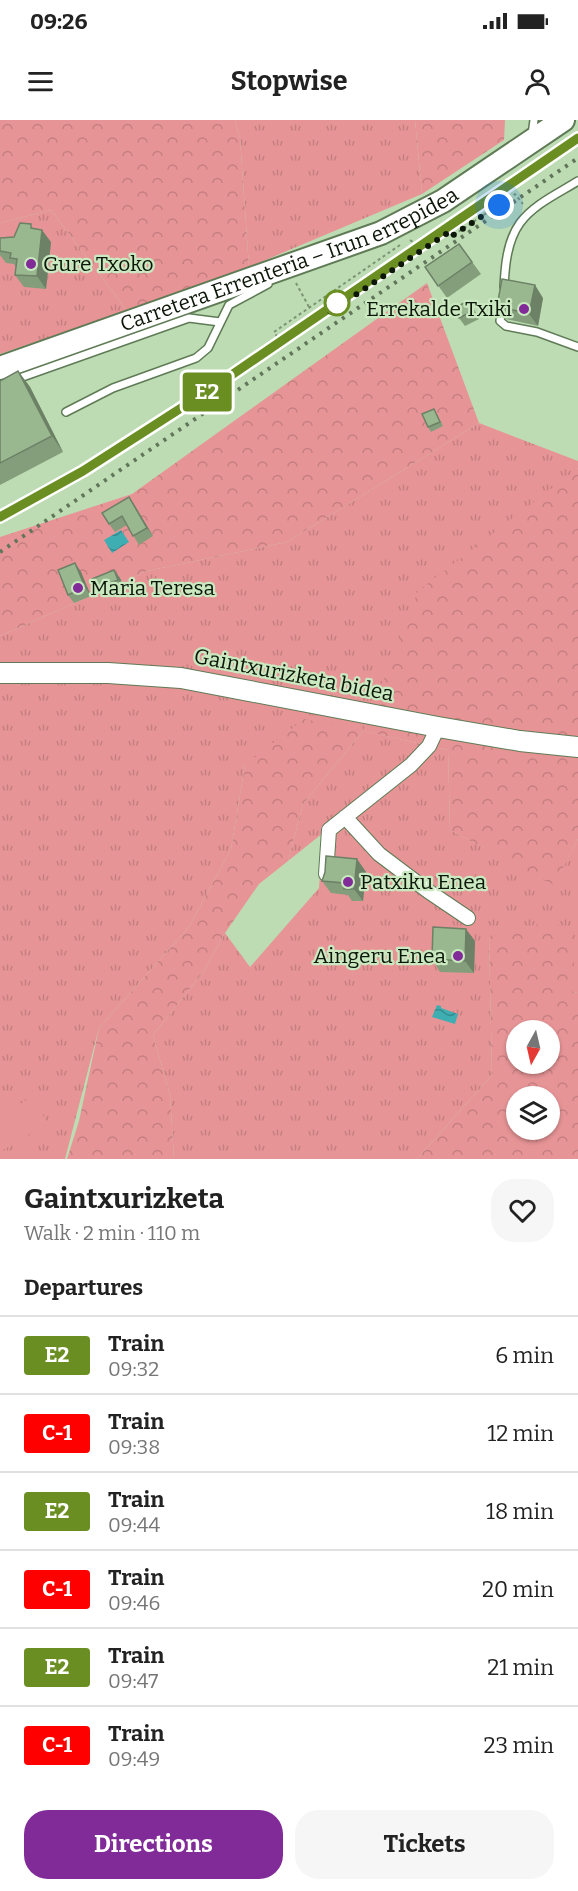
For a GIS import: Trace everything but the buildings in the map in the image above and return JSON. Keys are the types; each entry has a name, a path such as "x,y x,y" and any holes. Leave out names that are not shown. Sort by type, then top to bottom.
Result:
{"main road":[{"name":"Carretera Errenteria – Irun errepidea","path":"0,368 274,276 402,223 443,201 563,120"},
{"name":"Gaintxurizketa bidea","path":"0,673 108,673 181,678 438,727 520,741 578,747"}],"street":[{"path":"325,884 329,830 411,765 429,746 438,727"},
{"path":"345,817 379,854 468,918"}],"lane":[{"path":"530,142 534,120"},
{"path":"503,290 506,259 511,241 520,223 539,205 578,181"},
{"path":"66,412 113,387 196,358 208,348 229,305 274,276"},
{"path":"502,301 501,321 506,326 537,332 578,347"},
{"path":"0,385 189,318 220,322"}],"path":[{"path":"423,249 411,240 407,240 274,332 283,345 449,232 452,236 515,194 530,214"},
{"path":"274,276 293,279 309,307"}],"green space":[{"path":"0,120 235,120 240,138 249,267 127,311 51,210 0,223"},
{"path":"235,120 415,120 422,194 249,267 240,138"},
{"path":"415,120 505,120 504,140 422,194"},
{"path":"51,210 127,311 0,354 0,223"},
{"path":"427,283 479,423 287,542 147,571 0,636 0,537 132,494"},
{"path":"479,423 578,461 578,468 364,731 448,750 450,830 554,884 578,839 578,993 573,992 489,936 492,1075 417,1159 174,1159 170,1095 153,1035 204,971 225,933 250,967 319,888 323,833 288,861 303,804 363,731 245,765 231,849 189,927 99,1028 65,1159 0,1159 0,636 147,571 287,542"},
{"path":"578,468 578,839 554,885 450,830 448,750 363,731 418,591"},
{"path":"304,719 363,731 303,804 288,861 259,884 225,933 204,971 153,1035 170,1095 174,1159 67,1159 79,1121 99,1028 189,927 231,849 245,765"},
{"path":"551,921 575,935 573,992 578,993 578,1159 417,1159 492,1075 489,936"},
{"path":"32,1097 48,1123 0,1152 0,1116"}],"water":[{"path":"121,530 129,542 112,553 104,540"},
{"path":"437,1005 458,1014 455,1024 432,1017"}],"railway":[{"path":"0,517 83,471 217,385 578,138"},
{"path":"0,552 578,158"}],"train":[{"name":"E2","path":"0,517 58,487 112,454 217,385 578,138"}],"place":[{"name":"Gure Txoko","path":"31,264"},
{"name":"Errekalde Txiki","path":"524,309"},
{"name":"Maria Teresa","path":"78,588"},
{"name":"Patxiku Enea","path":"348,882"},
{"name":"Aingeru Enea","path":"458,956"}],"route":[{"path":"337,303 330,312 449,232 452,236 499,205"}]}
